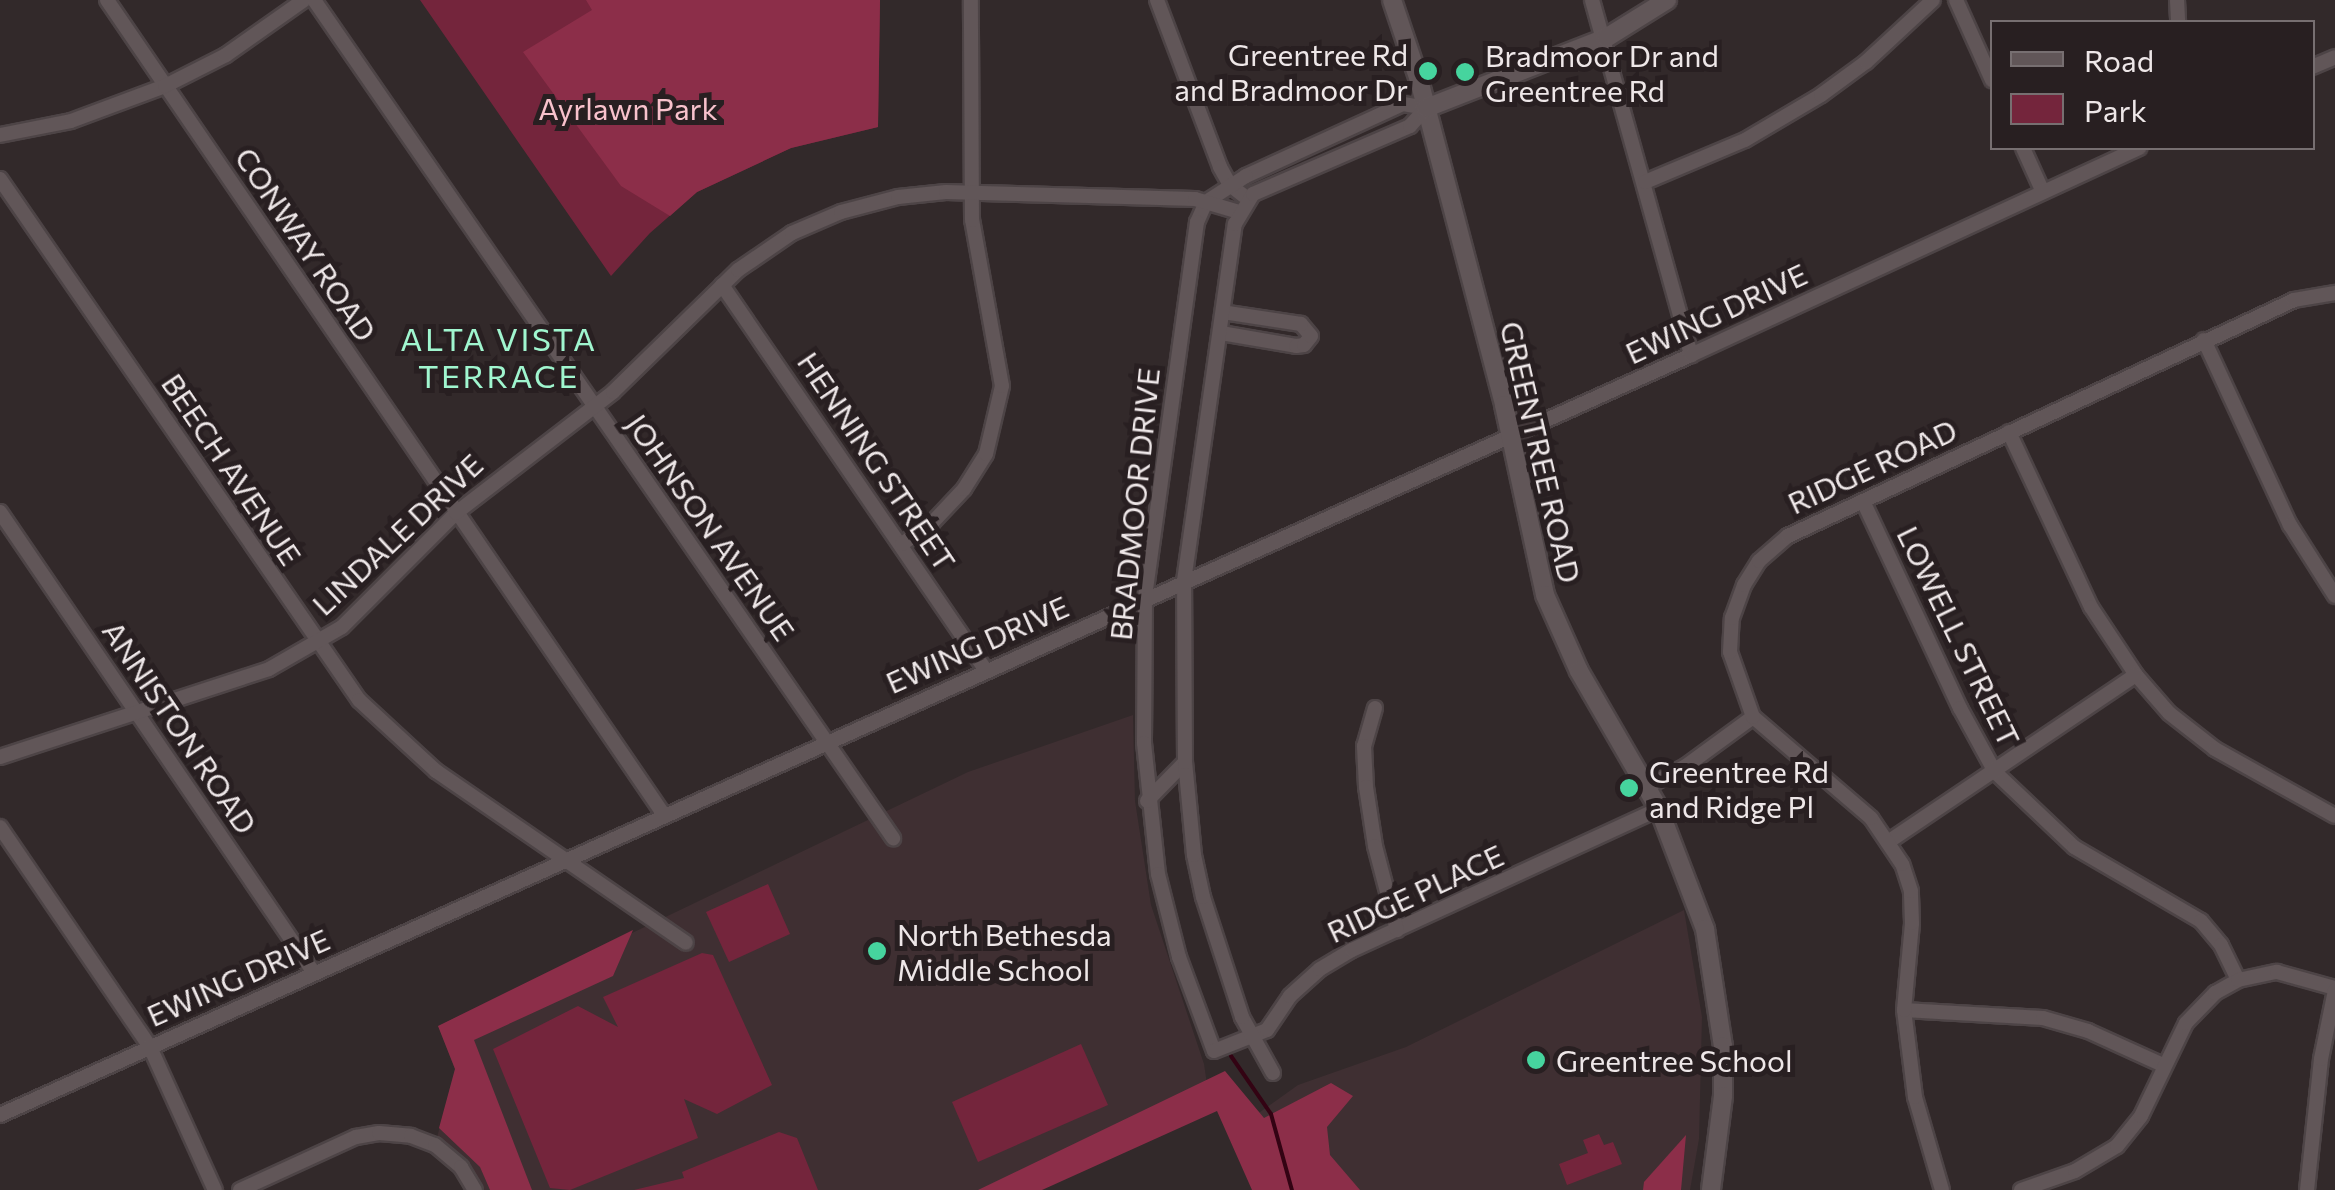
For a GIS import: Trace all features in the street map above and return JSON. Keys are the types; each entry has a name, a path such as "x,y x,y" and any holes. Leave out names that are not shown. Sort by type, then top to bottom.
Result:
{"street":[{"name":"CONWAY ROAD","path":"107,0 664,814"},
{"path":"0,135 84,118 166,86 226,54 304,0"},
{"name":"JOHNSON AVENUE","path":"314,0 893,838"},
{"path":"902,544 932,523 964,489 986,454 996,425 1002,386 972,220 971,0"},
{"path":"1157,0 1230,184 1248,199 1410,126 1426,108 1606,38 1667,0"},
{"name":"GREENTREE ROAD","path":"1392,0 1426,108 1511,436 1531,548 1545,595 1579,671 1660,809 1705,928 1720,1000 1723,1096 1711,1190"},
{"path":"1592,0 1606,38 1692,355"},
{"path":"1645,182 1746,140 1821,96 1866,62 1933,0"},
{"path":"1956,0 1990,76"},
{"path":"1206,202 1230,184 1403,104 1426,108"},
{"path":"2024,150 2043,192"},
{"name":"EWING DRIVE","path":"0,1115 1692,355 2135,150"},
{"name":"BEECH AVENUE","path":"0,179 359,700 400,742 563,861 686,943"},
{"name":"LINDALE DRIVE","path":"0,757 268,669 318,642 368,604 456,512 595,406 722,285 772,245 841,212 898,197 970,193 1206,202 1239,212"},
{"name":"BRADMOOR DRIVE","path":"1248,199 1239,212 1184,581 1185,762 1194,856 1203,897 1252,1037 1274,1074"},
{"name":"BRADMOOR DRIVE","path":"1206,202 1197,222 1144,599 1147,801 1171,928 1214,1051"},
{"name":"HENNING STREET","path":"722,285 986,669"},
{"name":"RIDGE ROAD","path":"1753,717 1730,652 1732,618 1744,585 1760,561 1788,536 2298,298 2335,293"},
{"path":"1221,333 1296,346 1304,345 1311,336 1301,324 1223,312"},
{"path":"2204,340 2290,525 2335,596"},
{"path":"2008,432 2091,607 2136,676 2169,712 2214,749 2335,816"},
{"name":"LOWELL STREET","path":"1862,501 1960,708 1995,772 2074,848 2200,921 2221,944 2238,980"},
{"name":"ANNISTON ROAD","path":"0,512 314,973"},
{"path":"1890,840 2136,676"},
{"path":"1375,708 1364,746 1366,787 1375,846 1397,930"},
{"path":"1648,786 1686,766 1753,717 1872,818 1890,840 1911,891 1904,1010 1915,1097 1942,1190"},
{"path":"1147,801 1185,762"},
{"name":"RIDGE PLACE","path":"1214,1051 1268,1030 1290,996 1320,969 1660,809"},
{"path":"0,826 150,1048 215,1190"},
{"path":"2022,1190 2075,1172 2117,1146 2140,1116 2163,1065 2200,1006 2238,980 2277,972 2335,989 2321,1059 2308,1190"},
{"path":"1904,1010 2043,1018 2088,1030 2163,1065"},
{"path":"240,1190 356,1137 379,1132 435,1145 460,1166 476,1190"}],"shaded area":[{"name":"North Bethesda Middle School","path":"1133,715 1135,801 1151,905 1204,1064 1210,1104 1020,1190 475,1190 435,1145 455,1069 438,1026 968,772"},
{"name":"Greentree School","path":"1684,910 1702,1017 1699,1139 1690,1190 1259,1190 1242,1125 1298,1085 1406,1047"}],"green space":[{"name":"Ayrlawn Park","path":"420,0 880,0 878,127 791,148 697,192 650,233 611,276"},
{"name":"Ayrlawn Park","path":"586,0 880,0 878,127 791,148 697,192 670,216 621,186 523,52 592,10"},
{"path":"768,884 790,934 729,962 706,912"},
{"path":"633,930 613,976 474,1040 532,1190 490,1190 480,1167 439,1128 455,1069 438,1026"},
{"path":"702,953 713,955 772,1085 717,1114 684,1099 698,1138 570,1190 550,1188 493,1049 578,1006 618,1027 603,997"},
{"path":"1081,1044 1108,1105 978,1162 952,1102"},
{"path":"1225,1071 1264,1118 1331,1083 1353,1096 1327,1127 1330,1155 1360,1190 1252,1190 1217,1111 1042,1190 978,1190"},
{"path":"779,1132 797,1138 818,1190 634,1190 684,1178 682,1172"},
{"path":"1599,1134 1604,1145 1613,1142 1622,1164 1567,1185 1559,1164 1588,1153 1583,1140"},
{"path":"1686,1135 1681,1190 1643,1190 1644,1182"}],"waterway":[{"path":"1231,1056 1271,1114 1292,1190"}],"place":[{"name":"Greentree Rd and Bradmoor Dr","path":"1428,71"},
{"name":"Bradmoor Dr and Greentree Rd","path":"1465,72"},
{"name":"Greentree Rd and Ridge Pl","path":"1629,788"},
{"name":"North Bethesda Middle School","path":"877,951"},
{"name":"Greentree School","path":"1536,1060"}],"district":[{"name":"ALTA VISTA TERRACE","path":"499,358"}]}
